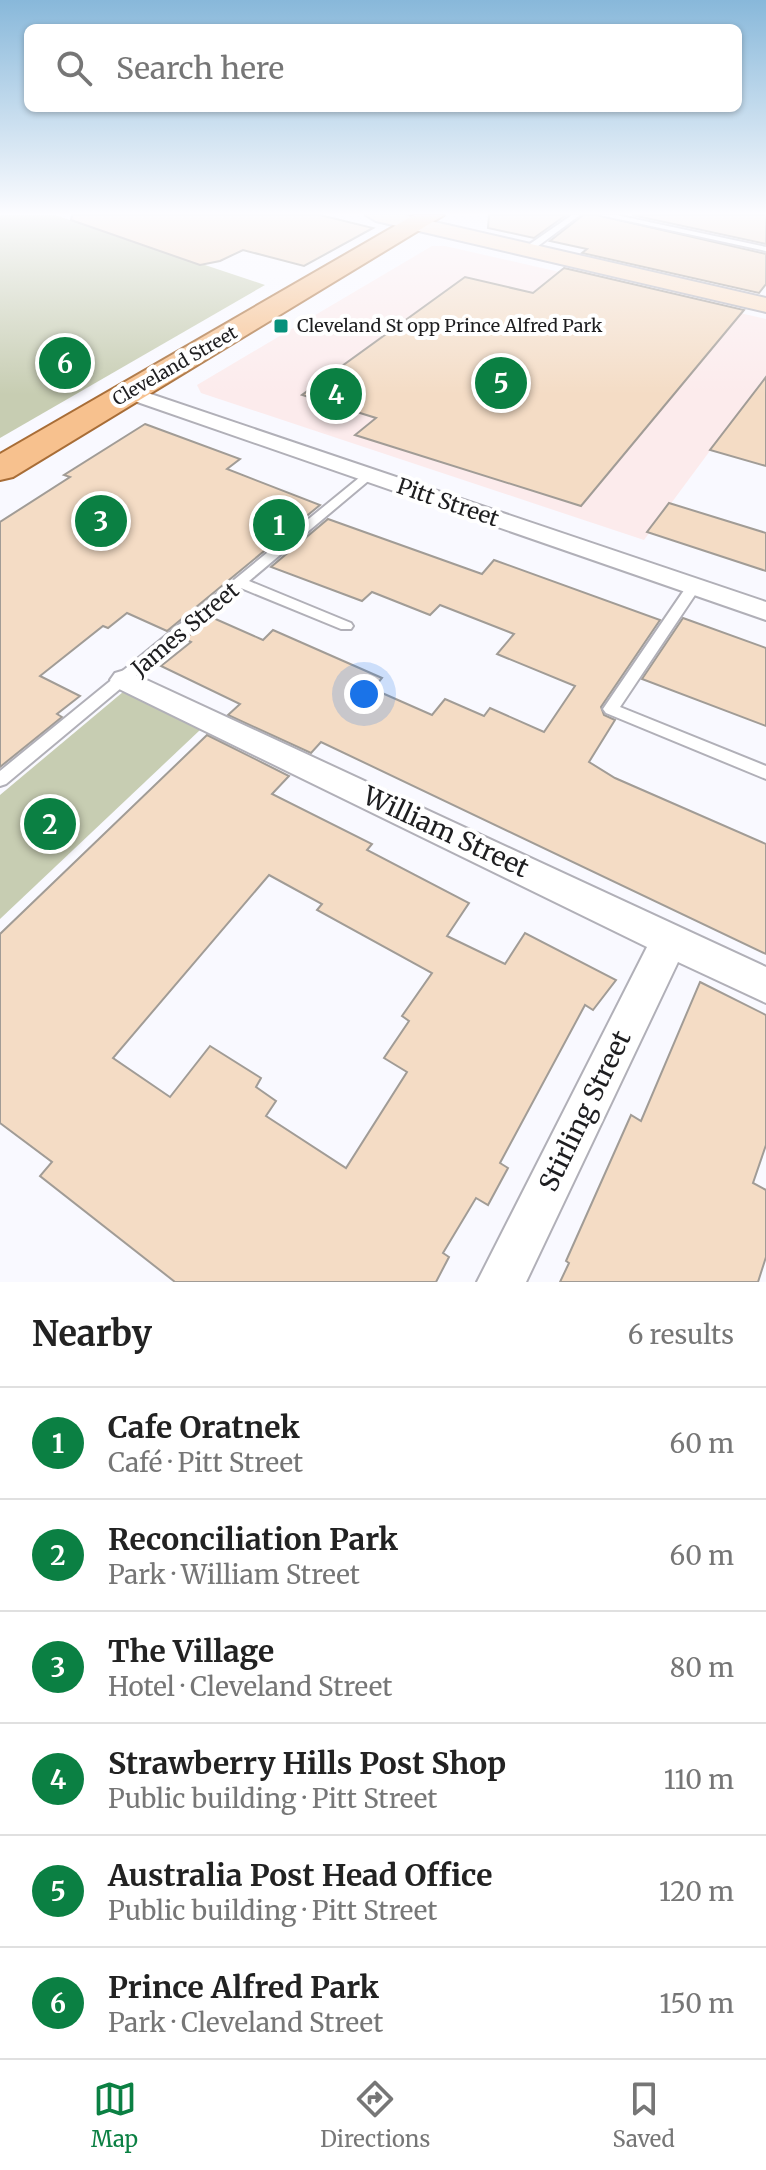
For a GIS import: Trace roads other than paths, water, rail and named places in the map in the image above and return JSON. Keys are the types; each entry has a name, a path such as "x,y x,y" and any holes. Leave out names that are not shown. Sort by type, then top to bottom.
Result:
{"main road":[{"name":"Cleveland Street","path":"0,469 331,275"},
{"path":"635,275 766,305"}],"street":[{"name":"Pitt Street","path":"130,393 766,611"},
{"name":"William Street","path":"125,680 766,986"},
{"name":"Stirling Street","path":"501,1282 670,939"}],"lane":[{"name":"James Street","path":"0,780 125,680 369,475"},
{"path":"241,583 346,626"},
{"path":"694,586 611,709 766,773"}],"place":[{"name":"Cleveland St opp Prince Alfred Park","path":"281,326"},
{"name":"Prince Alfred Park","path":"65,363"},
{"name":"Australia Post Head Office","path":"501,383"},
{"name":"Strawberry Hills Post Shop","path":"336,394"},
{"name":"The Village","path":"101,521"},
{"name":"Cafe Oratnek","path":"279,525"},
{"name":"Reconciliation Park","path":"50,824"}]}
